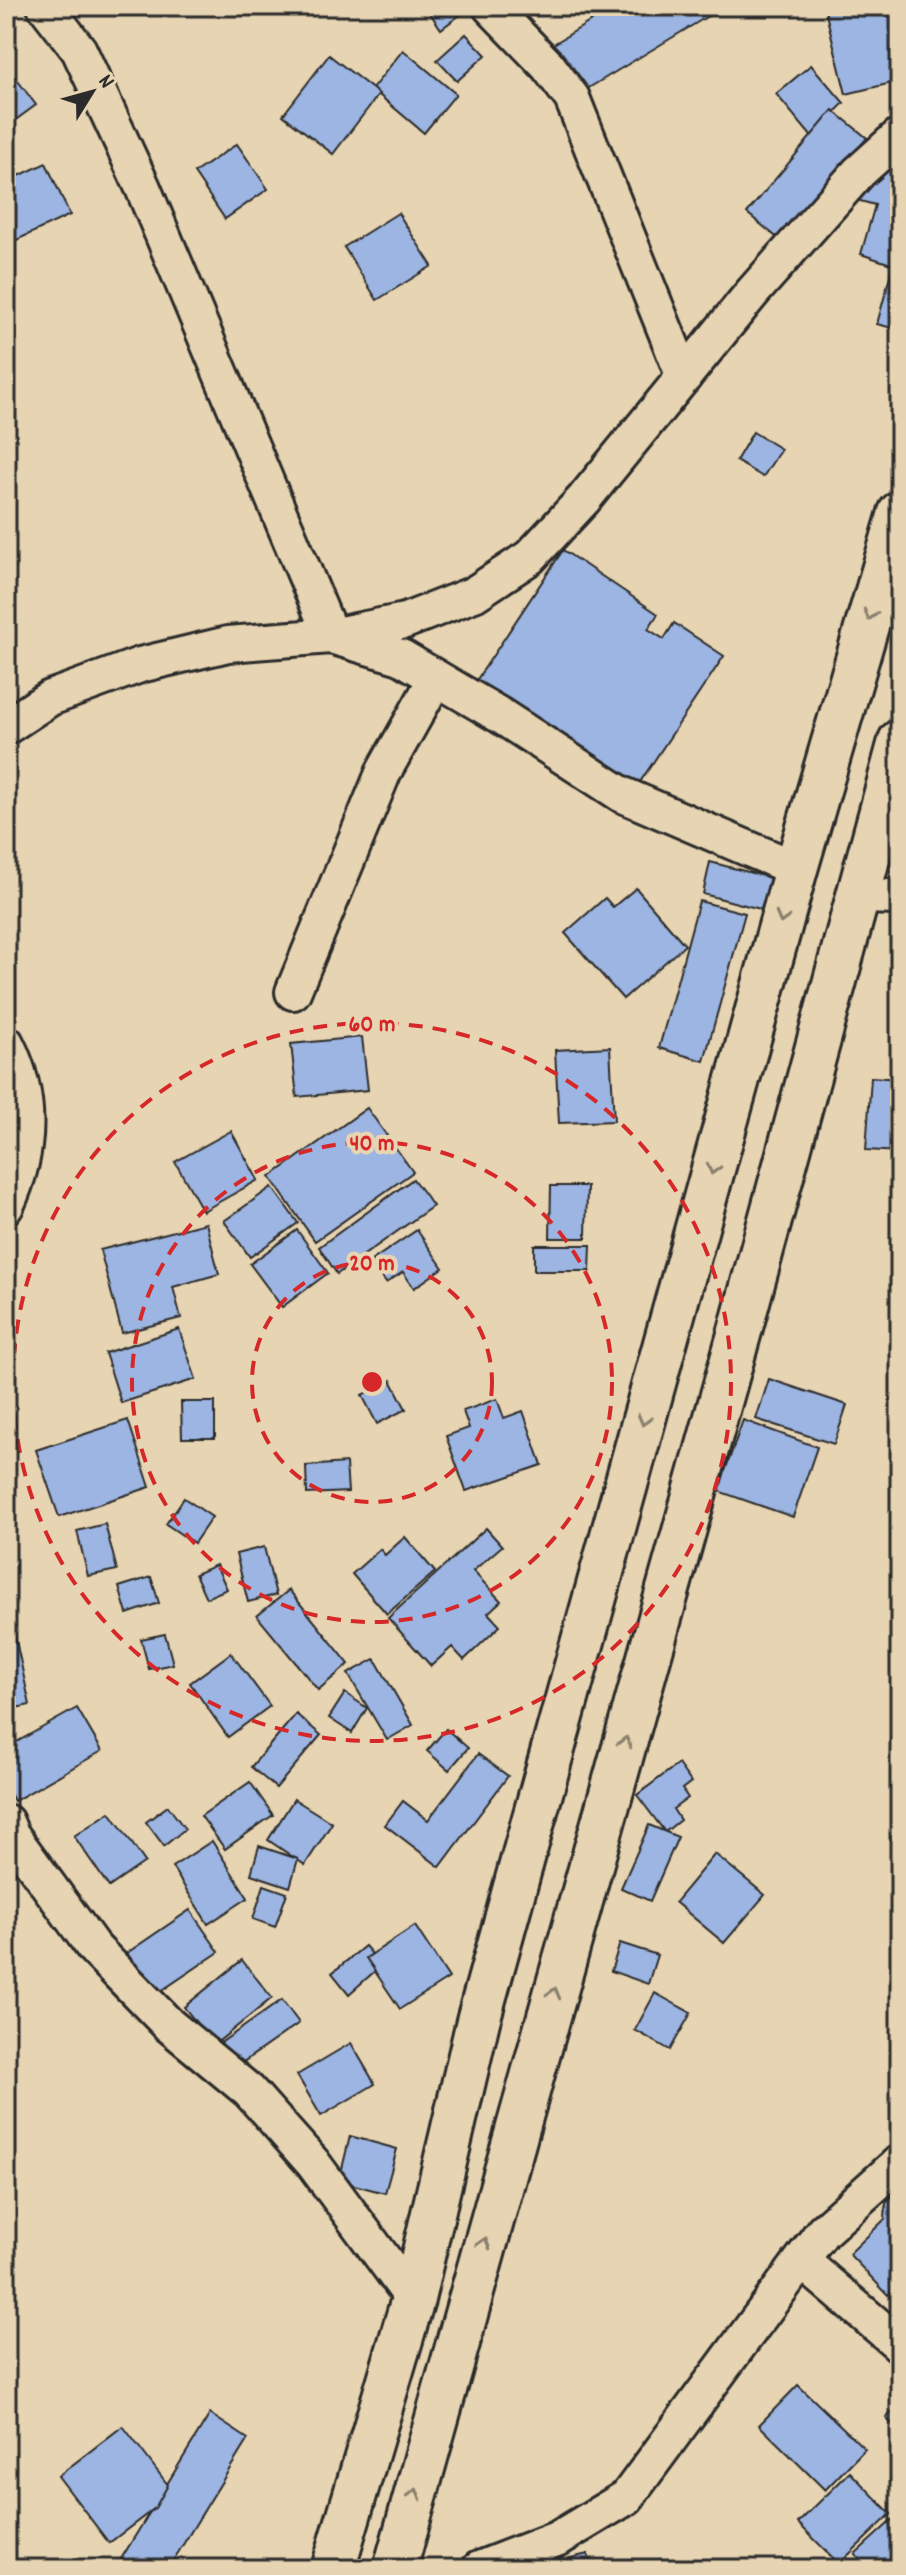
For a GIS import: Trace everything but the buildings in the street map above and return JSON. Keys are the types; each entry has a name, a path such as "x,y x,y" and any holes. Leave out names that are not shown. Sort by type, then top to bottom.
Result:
{"street":[{"path":"45,6 79,50 143,188 331,636"},
{"path":"490,6 548,66 572,98 684,377"},
{"path":"6,727 50,698 140,665 228,644 331,636 405,621 474,594 530,557 584,499 752,293 859,172 900,135"},
{"path":"333,2569 413,2299 478,2021 796,869 900,513"},
{"path":"331,636 401,657 621,794 796,869"},
{"path":"293,992 384,771 436,678"},
{"path":"395,2569 740,1331 900,741"},
{"path":"857,896 900,897"},
{"path":"6,1043 21,1073 25,1114 22,1173 6,1206"},
{"path":"6,1822 11,1834 93,1947 169,2025 249,2091 313,2163 413,2299"},
{"path":"479,2569 559,2538 627,2497 823,2231 900,2162"},
{"path":"802,2261 900,2345"}]}
